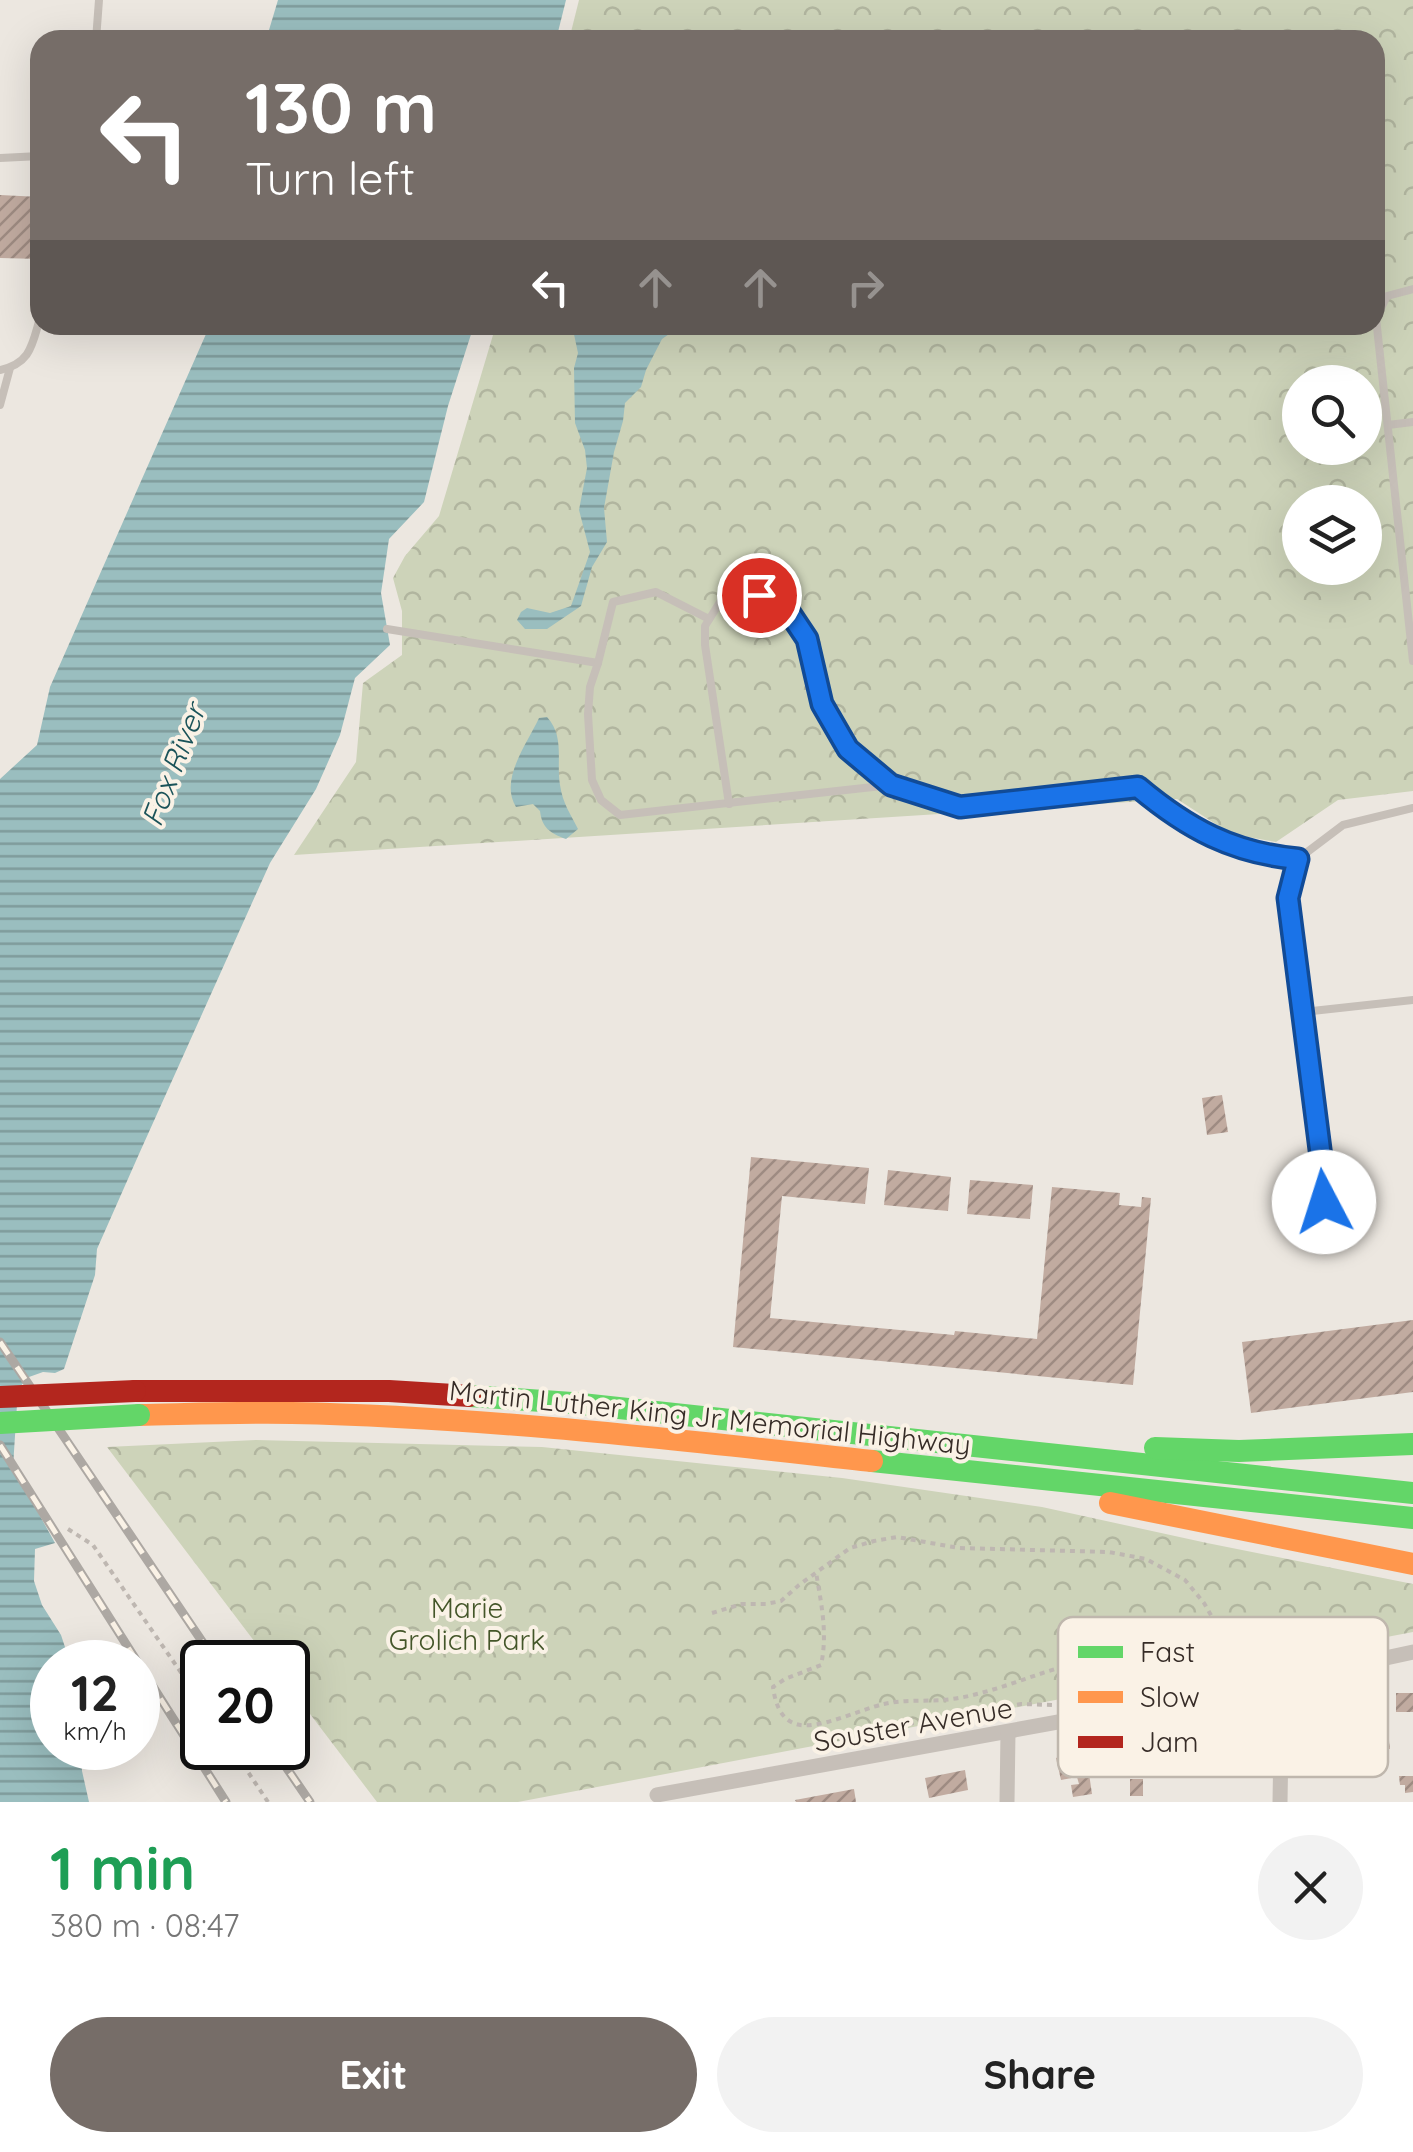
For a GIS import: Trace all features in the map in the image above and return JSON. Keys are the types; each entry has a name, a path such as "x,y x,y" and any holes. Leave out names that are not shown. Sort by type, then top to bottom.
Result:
{"highway":[{"name":"Martin Luther King Jr Memorial Highway","path":"0,1397 280,1390 572,1403 1413,1492"},
{"name":"Martin Luther King Jr Memorial Highway","path":"0,1423 139,1415 291,1414 464,1421 1413,1518"},
{"path":"905,1438 1238,1451 1413,1444"},
{"path":"936,1469 1413,1564"}],"street":[{"name":"Souster Avenue","path":"1388,1657 1413,1652"},
{"name":"Souster Avenue","path":"656,1794 1058,1723"},
{"path":"1007,1802 1008,1732"},
{"path":"1280,1777 1280,1802"},
{"path":"731,1782 731,1801"}],"lane":[{"path":"97,30 99,0"},
{"path":"0,158 30,156"},
{"path":"1385,300 1413,289"},
{"path":"0,405 5,369 26,358 35,335"},
{"path":"1378,335 1413,661"},
{"path":"1388,425 1413,422"},
{"path":"710,619 656,592 613,602 590,686 588,714 592,780 601,800 620,814 891,785"},
{"path":"728,804 705,626 720,602 759,595 781,600 807,639 822,704 848,749 891,785 960,807 1138,787 1201,833 1262,856 1298,859"},
{"path":"387,629 598,663"},
{"path":"1324,1202 1288,898 1298,859 1343,825 1413,808"},
{"path":"1303,1012 1413,1000"}],"path":[{"path":"68,1528 93,1546 180,1671"},
{"path":"712,1614 742,1604 781,1601 850,1548 898,1537 959,1548 1108,1552 1146,1559 1185,1580 1212,1617"},
{"path":"816,1572 824,1624 821,1665 785,1679 774,1688 782,1714 794,1724 814,1726 890,1702 952,1699 990,1691 1058,1668"},
{"path":"878,1739 903,1725 1021,1704 1058,1703"},
{"path":"247,1770 268,1802"}],"green space":[{"path":"579,0 1413,0 1413,791 1338,800 1276,842 1231,834 1177,799 294,855 356,762 363,683 402,655 402,611 393,578 405,556 439,516 493,335 1385,335 1385,30 572,30"},
{"name":"Marie Grolich Park","path":"256,1440 542,1447 842,1478 1042,1507 1413,1584 1413,1632 1388,1637 1388,1617 1058,1617 1058,1699 518,1802 377,1802 310,1714 310,1640 253,1640 107,1447"}],"water":[{"path":"278,0 566,0 558,30 269,30"},
{"name":"Fox River","path":"206,335 471,335 424,502 389,539 381,593 390,645 355,678 340,735 316,789 270,863 97,1249 95,1275 64,1369 29,1377 18,1389 13,1467 55,1543 35,1549 34,1581 42,1605 63,1640 30,1640 30,1770 82,1770 89,1802 0,1802 0,779 37,745 50,687"},
{"path":"574,335 668,335 646,370 641,387 625,403 604,508 607,542 592,567 581,606 547,629 525,629 517,620 527,608 550,613 571,606 590,552 579,510 587,468 575,423 574,368 578,353"},
{"path":"547,717 558,741 563,798 578,829 566,839 548,829 533,804 516,807 512,796 517,762 539,718"}],"building":[{"path":"0,195 30,196 30,259 0,258"},
{"path":"1222,1095 1228,1132 1207,1135 1202,1098"},
{"path":"751,1157 869,1168 865,1204 782,1196 770,1318 1037,1339 1052,1187 1120,1193 1119,1205 1141,1207 1142,1197 1151,1198 1133,1385 733,1347"},
{"path":"888,1170 951,1177 948,1211 884,1205"},
{"path":"970,1180 1033,1185 1030,1219 967,1214"},
{"path":"1413,1320 1413,1392 1251,1413 1242,1342"},
{"path":"1396,1693 1413,1693 1413,1712 1396,1712"},
{"path":"965,1770 968,1790 929,1798 925,1778"},
{"path":"1399,1776 1413,1776 1413,1792 1405,1793"},
{"path":"1077,1777 1090,1777 1092,1794 1073,1797 1071,1785 1079,1784"},
{"path":"1130,1779 1143,1779 1143,1796 1130,1796"},
{"path":"854,1789 856,1802 795,1800"}],"railway":[{"path":"0,1342 201,1640"},
{"path":"0,1445 226,1802"},
{"path":"288,1770 310,1802"}],"traffic: fast":[{"path":"470,1396 572,1403 1413,1493"},
{"path":"0,1423 139,1415"},
{"path":"1155,1448 1239,1451 1413,1444"},
{"path":"872,1461 1413,1518"}],"traffic: slow":[{"path":"139,1415 292,1413 437,1419 872,1461"},
{"path":"1110,1503 1413,1564"}],"traffic: jam":[{"path":"135,1391 389,1391 470,1396"},
{"path":"0,1397 135,1391"}],"route":[{"path":"759,595 781,600 807,639 822,704 848,749 891,785 960,807 1138,787 1201,833 1262,856 1298,859 1288,898 1324,1202"}]}
